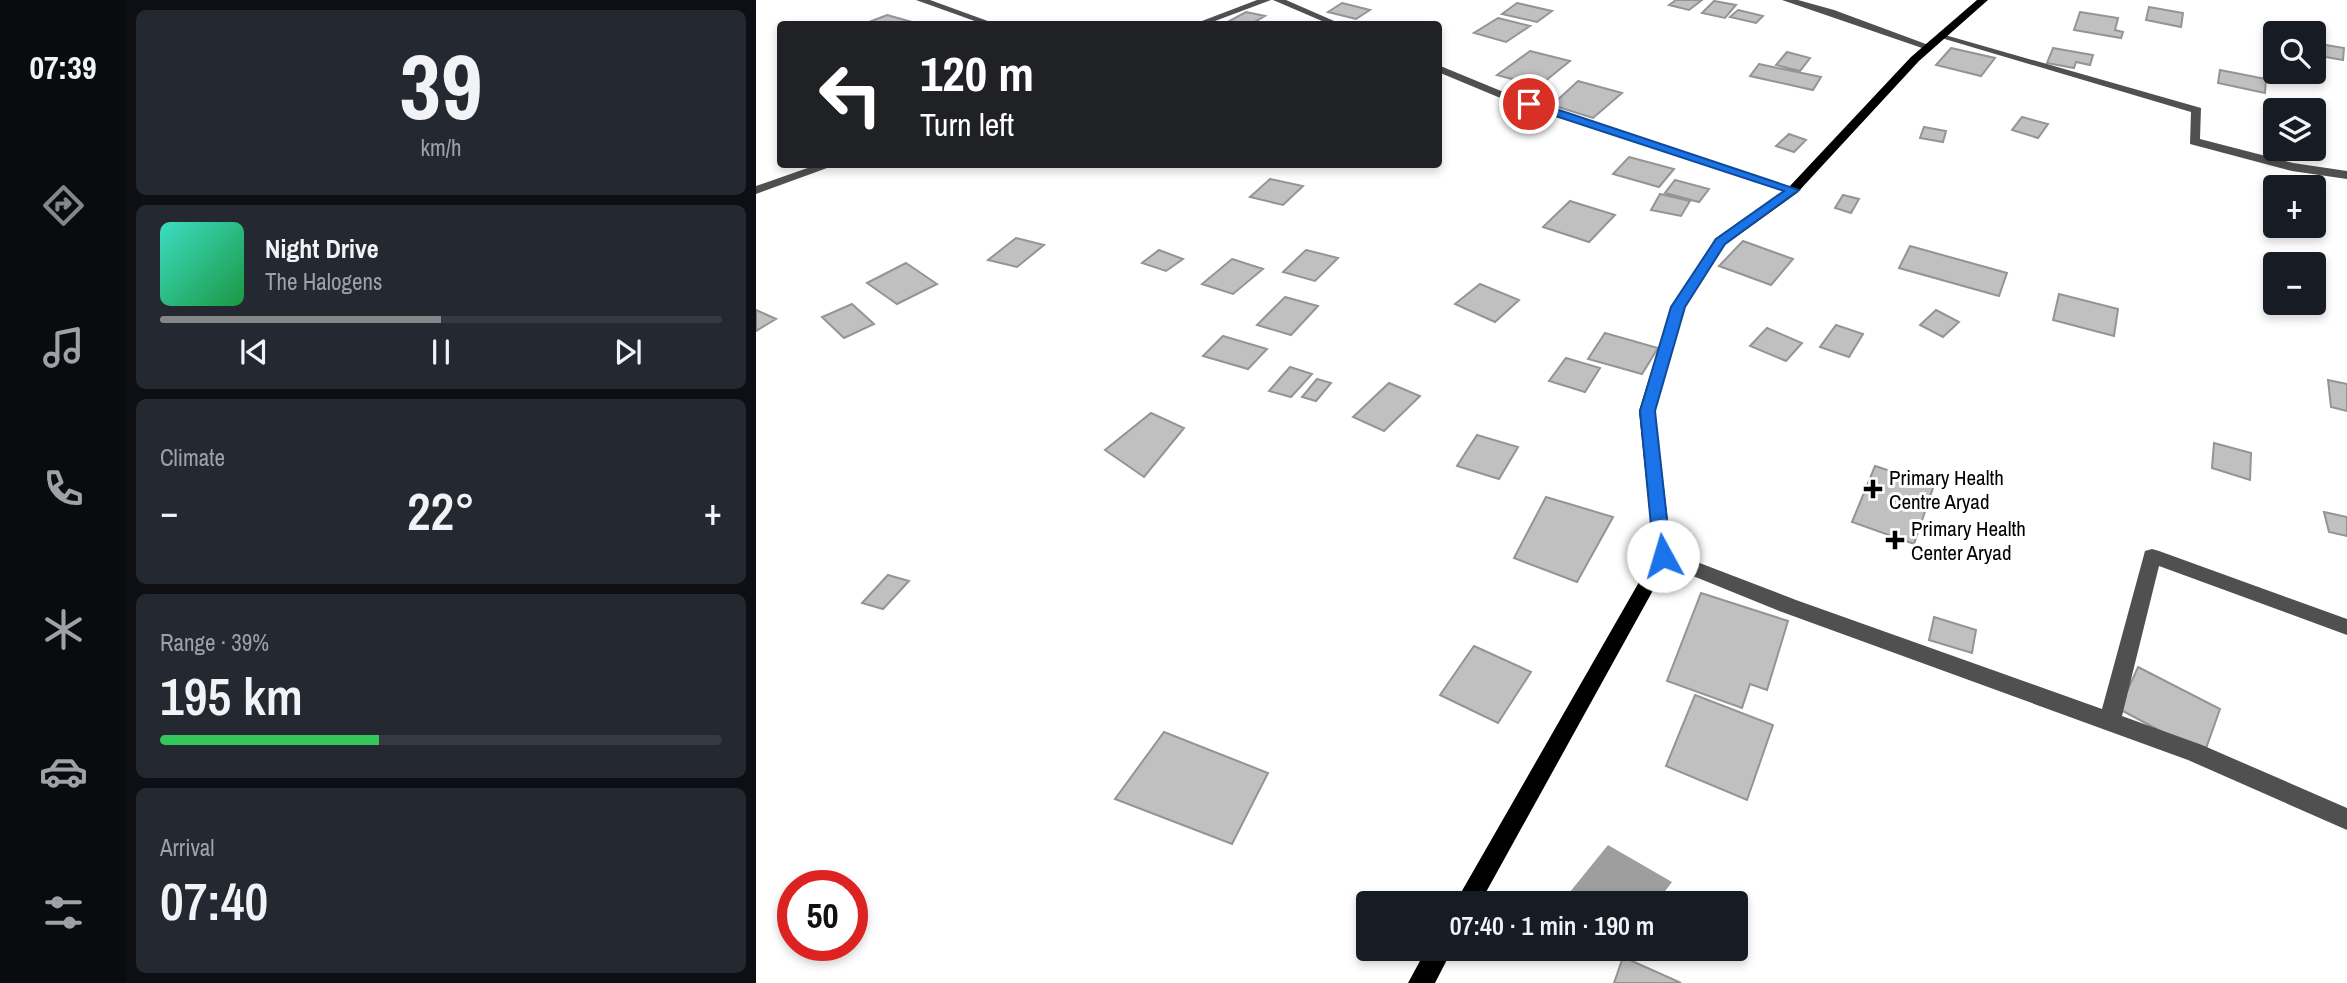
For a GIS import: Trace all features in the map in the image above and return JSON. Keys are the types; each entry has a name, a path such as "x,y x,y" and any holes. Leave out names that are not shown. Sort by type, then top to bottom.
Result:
{"main road":[{"path":"1474,891 1663,556 1647,411 1678,307 1720,242 1793,190 1929,47 1983,0"},
{"path":"1422,983 1434,961"}],"street":[{"path":"921,0 982,21"},
{"path":"1207,21 1266,0"},
{"path":"1278,0 1329,21"},
{"path":"1787,0 1831,12 1929,47"},
{"path":"1942,35 2197,110 2194,141 2292,167 2347,175"},
{"path":"1442,70 1502,95 1793,190"},
{"path":"756,190 820,168"},
{"path":"1663,556 1720,576 1789,606 2194,752 2347,819"},
{"path":"2110,720 2152,556 2347,627"}],"shaded area":[{"path":"1608,845 1672,882 1665,891 1571,891"}],"building":[{"path":"1676,0 1702,0 1689,10 1669,5"},
{"path":"1714,1 1736,5 1725,18 1702,13"},
{"path":"1342,3 1370,10 1356,19 1328,12"},
{"path":"1517,3 1552,11 1537,22 1502,14"},
{"path":"2149,7 2183,13 2181,27 2146,20"},
{"path":"1738,10 1763,16 1756,23 1730,17"},
{"path":"1246,12 1265,16 1256,21 1230,21"},
{"path":"2080,12 2118,18 2115,30 2123,32 2121,38 2074,30"},
{"path":"887,15 908,21 872,21"},
{"path":"1498,18 1530,26 1506,42 1474,33"},
{"path":"2326,45 2344,48 2343,60 2326,57"},
{"path":"1951,48 1995,58 1981,76 1936,65"},
{"path":"2053,48 2093,55 2090,65 2076,62 2074,68 2047,63"},
{"path":"1530,51 1570,61 1539,86 1497,75"},
{"path":"1787,52 1810,58 1800,71 1776,65"},
{"path":"1759,64 1821,77 1813,90 1750,76"},
{"path":"2220,70 2263,78 2265,93 2218,83"},
{"path":"1578,81 1622,93 1593,118 1552,105"},
{"path":"2022,117 2048,124 2038,138 2012,130"},
{"path":"1924,127 1946,131 1943,142 1920,138"},
{"path":"1789,134 1806,140 1794,152 1776,146"},
{"path":"1629,157 1674,169 1659,187 1613,174"},
{"path":"1270,179 1303,186 1283,205 1250,197"},
{"path":"1675,180 1709,189 1699,202 1665,193"},
{"path":"1660,194 1690,201 1681,216 1651,210"},
{"path":"1843,195 1859,199 1851,213 1835,208"},
{"path":"1570,201 1615,215 1589,242 1543,227"},
{"path":"1016,238 1044,245 1017,267 988,260"},
{"path":"1743,241 1793,259 1771,285 1719,266"},
{"path":"1910,246 2007,273 1999,296 1899,268"},
{"path":"1159,250 1183,259 1166,271 1142,263"},
{"path":"1306,250 1338,258 1315,281 1283,272"},
{"path":"1232,259 1263,269 1233,294 1202,284"},
{"path":"906,263 937,284 897,304 867,283"},
{"path":"1480,284 1519,300 1495,322 1455,304"},
{"path":"2059,294 2118,309 2114,336 2053,320"},
{"path":"1285,297 1318,306 1291,335 1257,325"},
{"path":"852,304 874,324 844,338 822,317"},
{"path":"756,310 776,319 756,331"},
{"path":"1936,310 1959,322 1943,337 1920,325"},
{"path":"1836,325 1863,334 1849,357 1820,347"},
{"path":"1767,328 1802,343 1786,361 1750,346"},
{"path":"1605,333 1658,348 1642,374 1588,359"},
{"path":"1223,336 1267,349 1248,369 1203,356"},
{"path":"1566,358 1600,368 1585,392 1549,381"},
{"path":"1290,367 1312,374 1291,397 1269,391"},
{"path":"1317,379 1331,383 1316,401 1302,397"},
{"path":"2328,380 2347,384 2347,411 2331,407"},
{"path":"1389,383 1420,396 1384,431 1353,417"},
{"path":"1151,413 1184,428 1144,477 1105,450"},
{"path":"1477,435 1518,447 1499,479 1457,466"},
{"path":"2214,443 2251,453 2250,480 2212,468"},
{"path":"1875,466 1934,485 1914,544 1852,522"},
{"path":"1546,497 1613,517 1577,582 1514,558"},
{"path":"2324,512 2347,517 2347,536 2329,532"},
{"path":"888,575 909,581 883,609 862,603"},
{"path":"1701,593 1788,621 1767,690 1750,684 1742,708 1667,681"},
{"path":"1934,617 1976,630 1972,653 1929,640"},
{"path":"1474,646 1531,672 1498,723 1440,695"},
{"path":"2138,667 2220,709 2204,754 2119,709"},
{"path":"1695,695 1773,725 1747,800 1666,766"},
{"path":"1164,732 1268,773 1232,844 1115,799"},
{"path":"1622,961 1632,961 1681,983 1614,983"}],"place":[{"name":"Primary Health Centre Aryad","path":"1873,489"},
{"name":"Primary Health Center Aryad","path":"1895,540"}],"route":[{"path":"1529,104 1793,190 1720,242 1678,307 1647,411 1663,556"}]}
